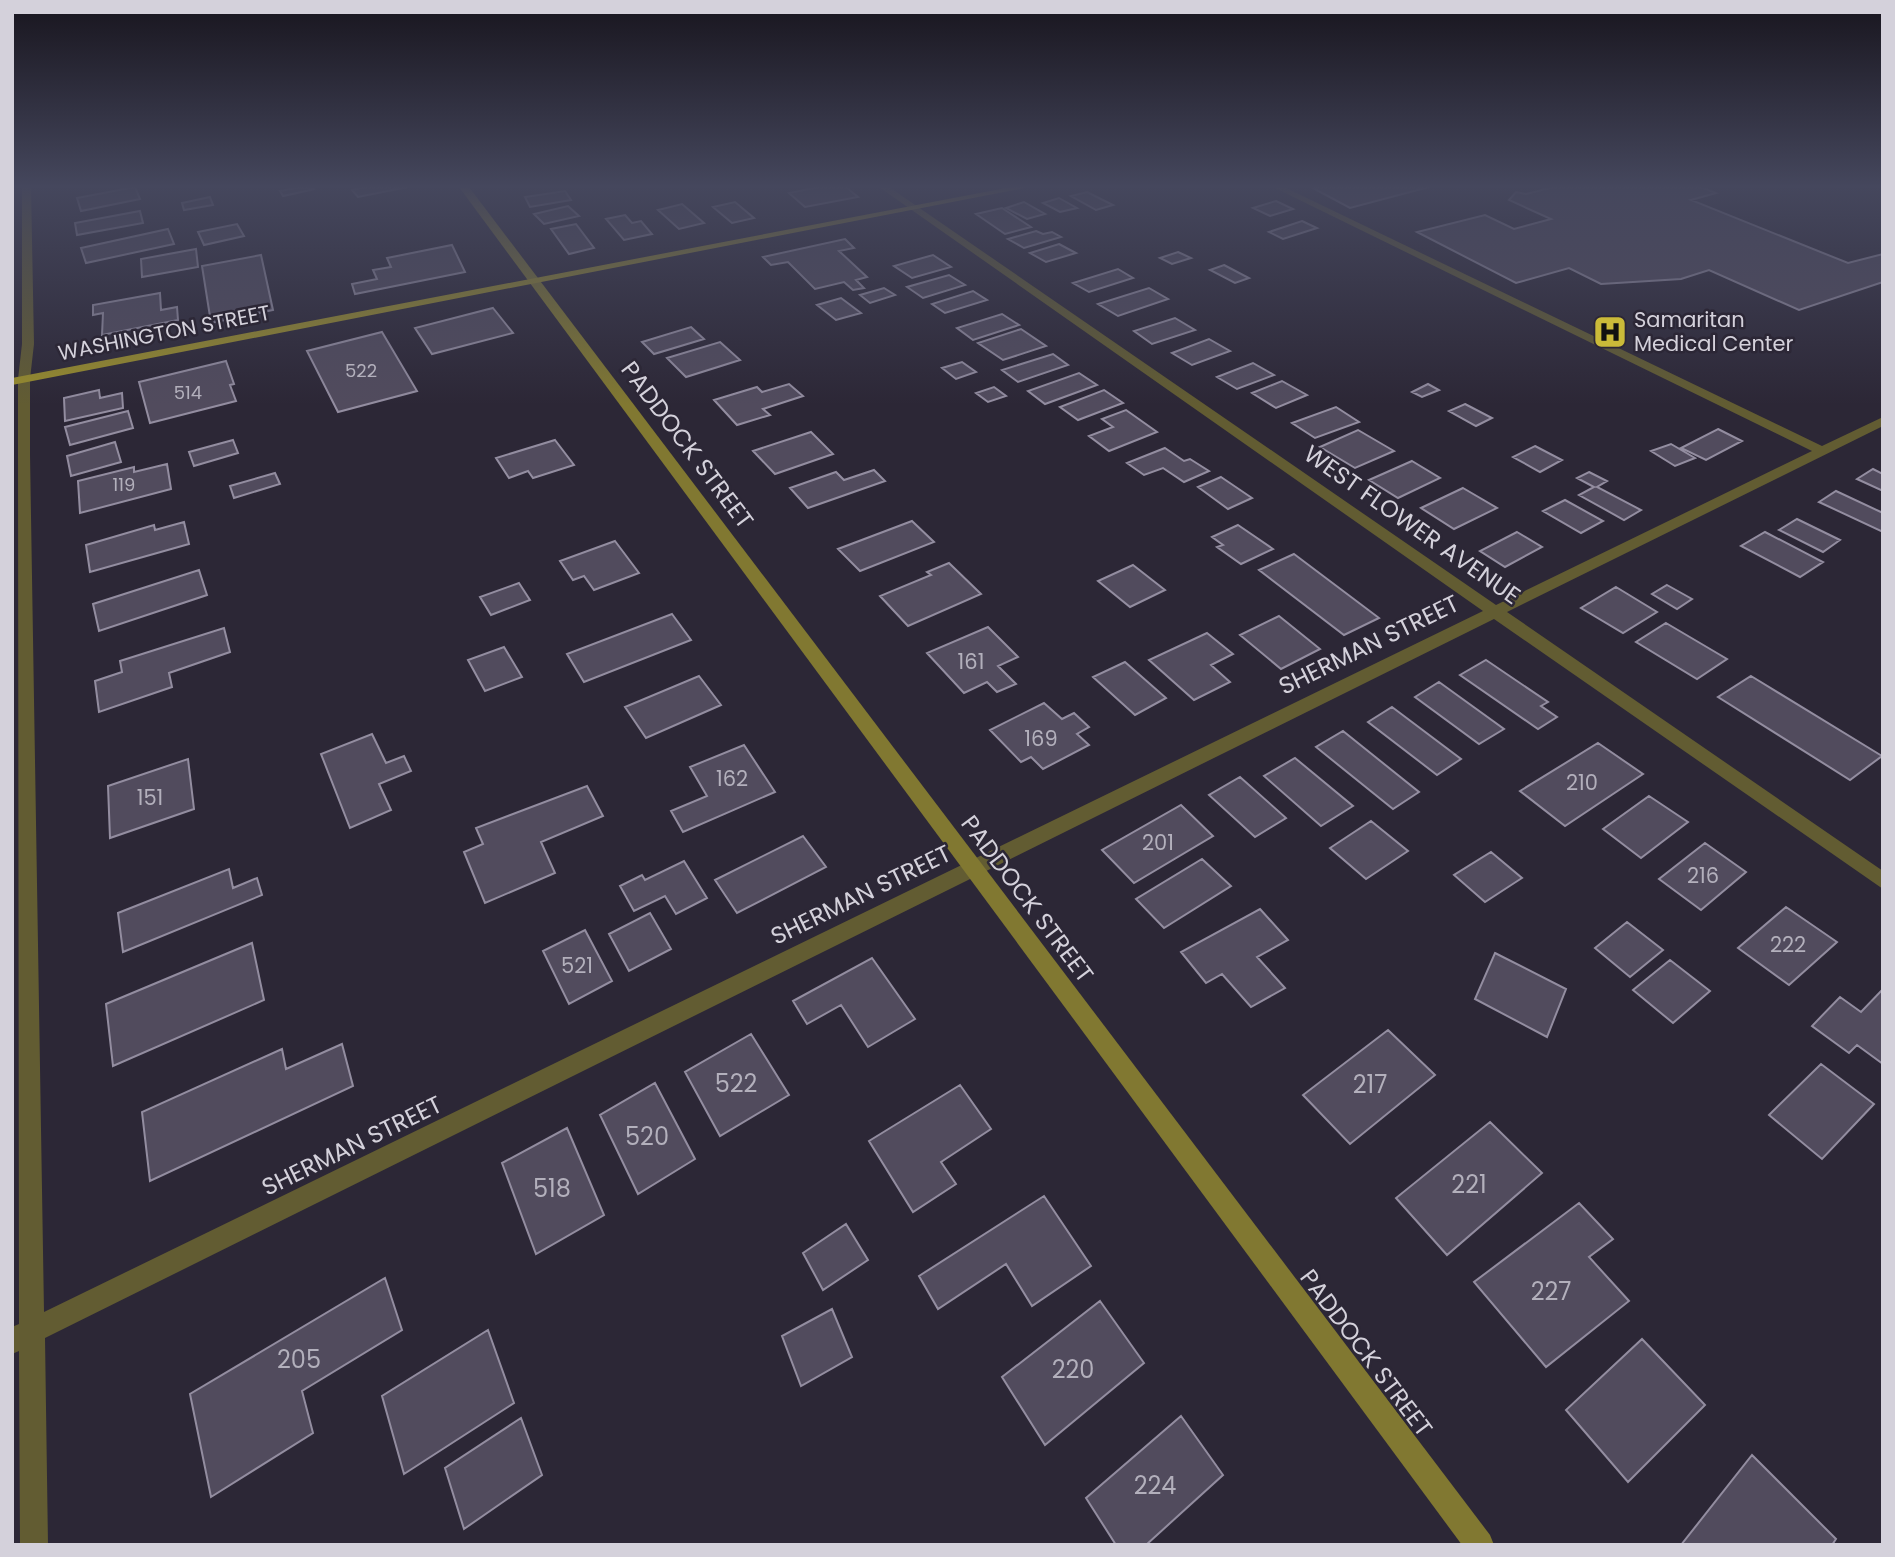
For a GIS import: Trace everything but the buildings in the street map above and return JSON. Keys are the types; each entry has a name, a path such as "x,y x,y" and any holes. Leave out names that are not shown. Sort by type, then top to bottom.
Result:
{"main road":[{"name":"PADDOCK STREET","path":"520,260 1115,1060 1480,1545"},
{"name":"WASHINGTON STREET","path":"18,381 647,260"}],"street":[{"path":"27,260 28,344 18,381 21,1337 34,1545"},
{"name":"WEST FLOWER AVENUE","path":"989,260 1883,881"},
{"path":"1428,260 1823,451"},
{"name":"SHERMAN STREET","path":"21,1337 1883,421"}],"place":[{"name":"Samaritan Medical Center","path":"1610,332"}]}
